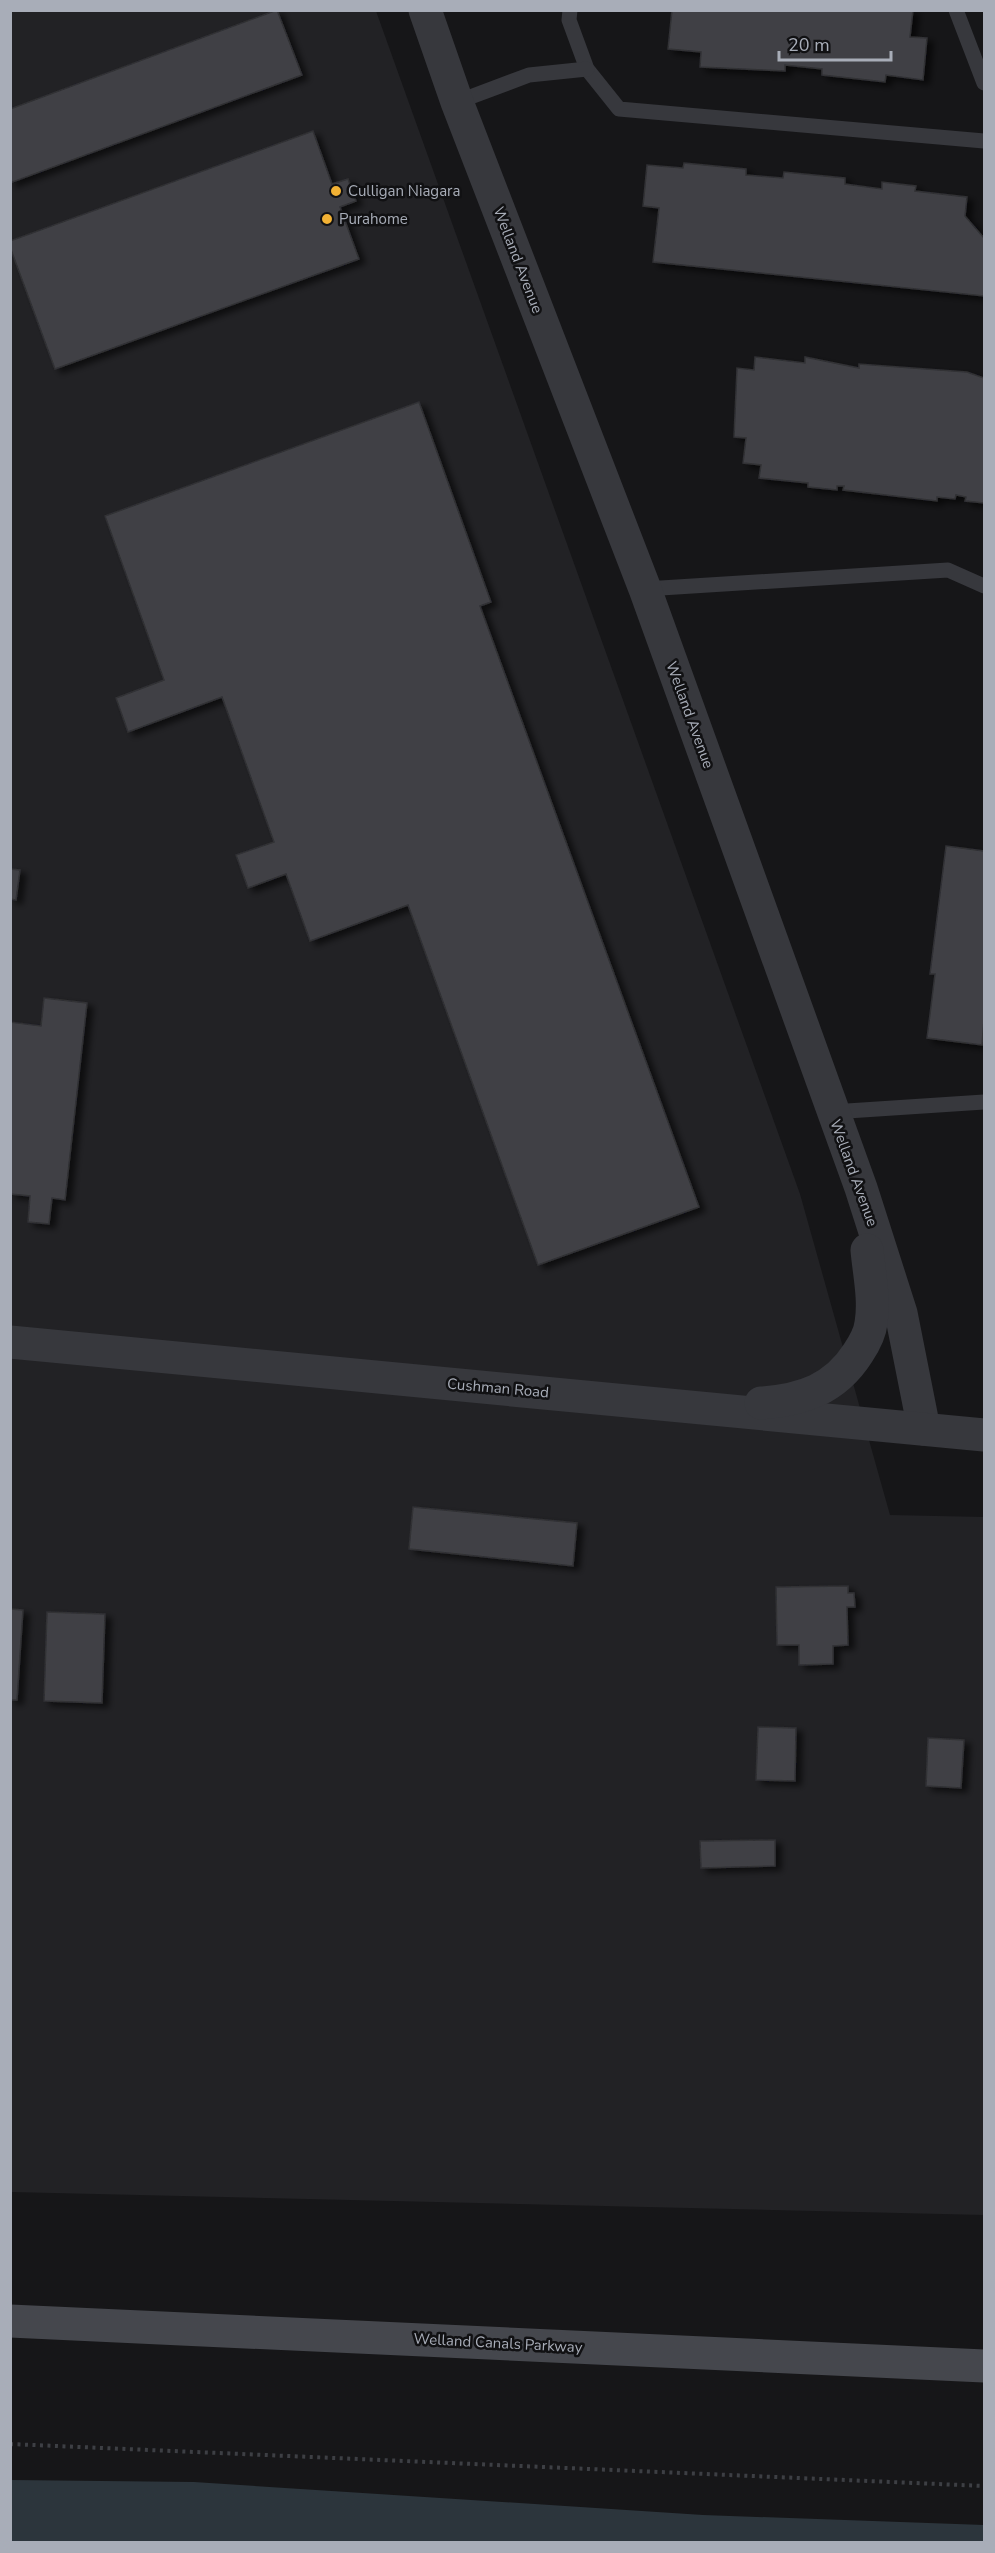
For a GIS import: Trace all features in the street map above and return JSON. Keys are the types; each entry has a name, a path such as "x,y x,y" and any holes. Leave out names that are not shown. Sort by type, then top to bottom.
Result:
{"main road":[{"name":"Welland Canals Parkway","path":"10,2321 984,2366"}],"street":[{"name":"Welland Avenue","path":"425,10 457,102 645,589 861,1188 901,1312 924,1429"},
{"path":"693,1407 788,1401 837,1380 853,1361 863,1346 871,1324 871,1292 861,1188"},
{"name":"Cushman Road","path":"10,1342 984,1435"}],"lane":[{"path":"570,10 569,20 587,69 619,109 984,141"},
{"path":"956,10 984,82"},
{"path":"457,102 529,75 587,69"},
{"path":"645,589 948,570 984,586"},
{"path":"832,1112 984,1102"}],"path":[{"path":"10,2444 984,2486"}],"shaded area":[{"path":"11,11 376,11 800,1194 890,1515 984,1517 984,2215 11,2192"},
{"path":"11,2480 194,2482 703,2515 984,2525 984,2542 11,2542"}],"building":[{"path":"277,10 302,75 10,183 10,109"},
{"path":"672,10 913,10 910,37 927,38 923,80 886,75 885,82 822,75 822,69 785,65 785,71 700,67 701,52 668,49"},
{"path":"313,131 332,184 348,179 356,201 340,207 359,259 55,369 10,247 10,241"},
{"path":"684,163 746,169 746,175 783,178 784,172 845,178 845,184 882,189 882,182 916,186 915,191 967,197 965,216 984,238 984,296 653,262 659,208 643,206 647,165 683,168"},
{"path":"755,357 805,363 805,357 859,368 859,364 967,372 984,378 984,503 965,501 966,497 956,495 955,499 937,497 937,501 843,490 844,486 837,486 837,490 808,487 808,483 759,478 761,465 743,463 746,438 734,437 737,368 754,370"},
{"path":"419,402 491,602 480,606 699,1207 538,1265 408,905 310,941 286,874 248,888 236,855 274,842 222,697 128,732 116,698 164,680 105,516"},
{"path":"946,846 984,851 982,1045 927,1038 935,974 930,974"},
{"path":"10,869 20,870 16,900 10,899"},
{"path":"44,998 87,1003 65,1200 52,1198 49,1224 28,1222 30,1196 10,1194 10,1022 41,1026"},
{"path":"413,1507 577,1523 573,1566 409,1549"},
{"path":"848,1586 848,1593 854,1593 855,1607 847,1607 848,1645 833,1646 833,1664 799,1665 799,1645 777,1645 776,1587"},
{"path":"10,1609 23,1610 17,1700 10,1700"},
{"path":"47,1612 105,1614 102,1703 44,1701"},
{"path":"758,1727 796,1728 795,1781 756,1780"},
{"path":"928,1738 964,1740 961,1788 926,1786"},
{"path":"775,1840 775,1866 701,1868 700,1841"}],"place":[{"name":"Culligan Niagara","path":"336,191"},
{"name":"Purahome","path":"327,219"}]}
